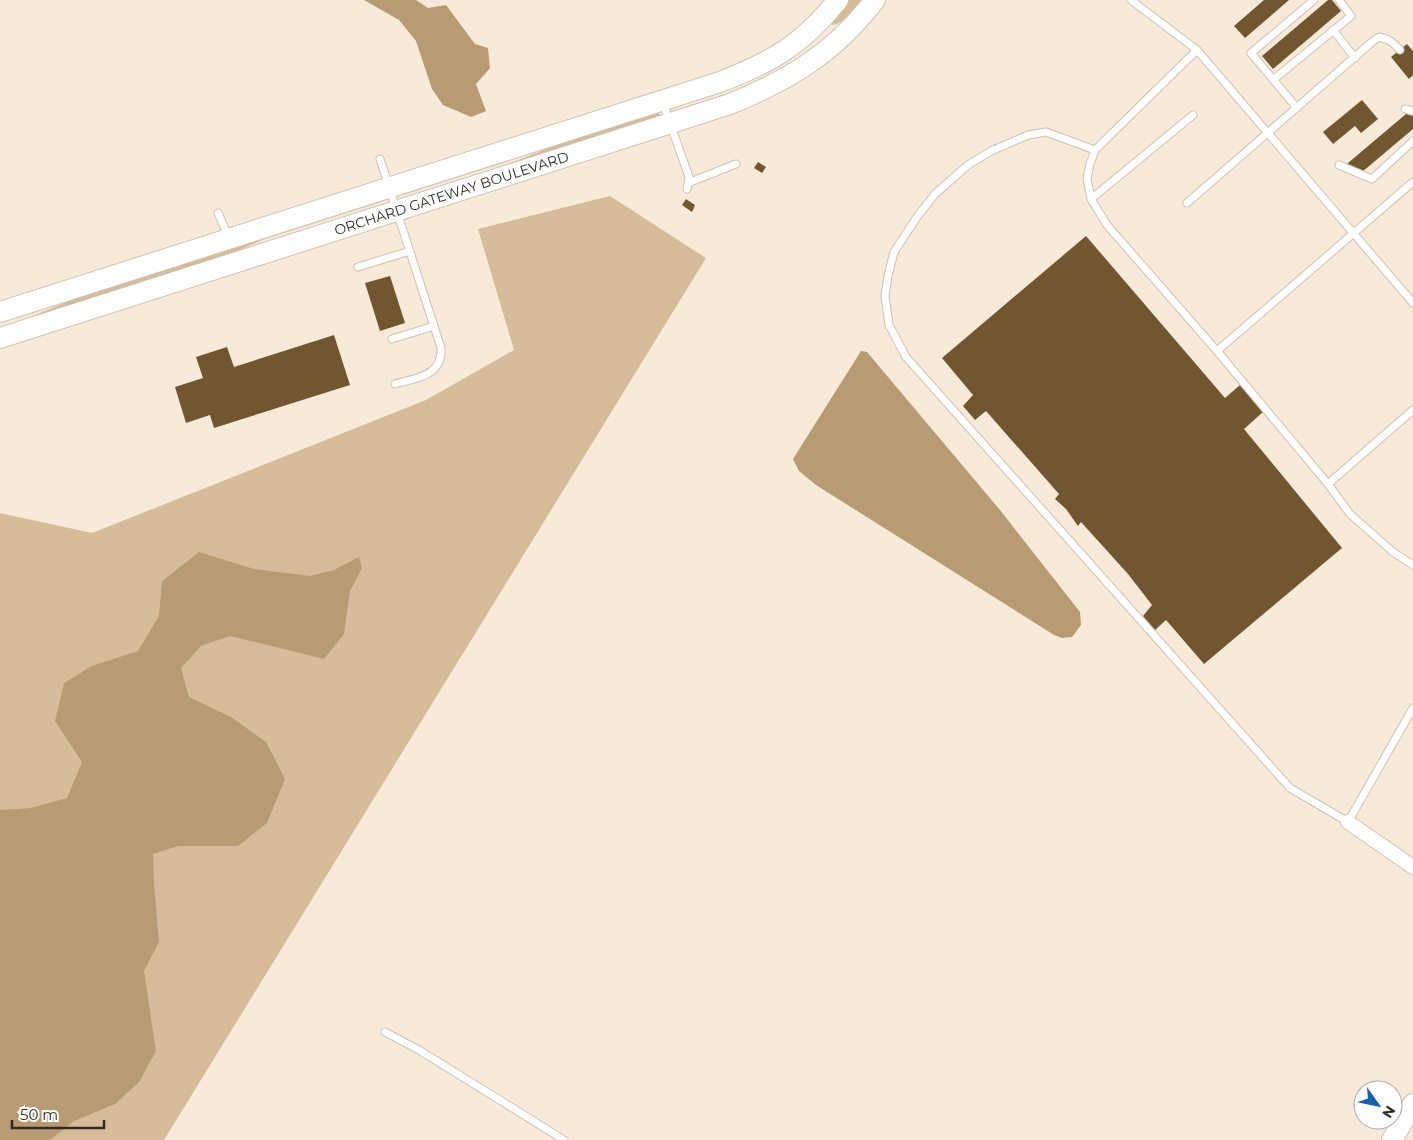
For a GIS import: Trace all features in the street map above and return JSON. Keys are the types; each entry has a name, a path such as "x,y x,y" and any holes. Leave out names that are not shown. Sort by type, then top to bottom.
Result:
{"street":[{"name":"ORCHARD GATEWAY BOULEVARD","path":"0,312 720,82 748,71 780,54 808,33 838,0"},
{"name":"ORCHARD GATEWAY BOULEVARD","path":"0,338 730,104 763,91 794,74 838,41 875,0"},
{"path":"1348,822 1413,867"},
{"path":"1392,1140 1413,1104"}],"lane":[{"path":"1131,0 1197,50 1413,303"},
{"path":"1297,108 1251,53 1314,0"},
{"path":"1273,80 1351,16 1339,0"},
{"path":"1333,30 1355,58"},
{"path":"1187,203 1379,37 1386,38 1400,50"},
{"path":"1197,50 1095,150 1087,179 1091,199 1107,225 1217,351 1328,484 1350,514 1393,552 1413,565"},
{"path":"662,100 689,177 688,186 736,164"},
{"path":"1405,109 1413,111"},
{"path":"1091,199 1193,115"},
{"path":"1095,150 1046,132 1028,134 968,165 935,194 894,252 885,296 889,325 906,357 1290,788 1348,822 1413,708"},
{"path":"1339,165 1372,179 1413,141"},
{"path":"380,159 441,348 442,358 436,368 427,374 395,384"},
{"path":"1217,351 1413,182"},
{"path":"218,213 229,239"},
{"path":"358,267 410,251"},
{"path":"392,339 434,326"},
{"path":"1328,484 1413,410"},
{"path":"385,1032 418,1050 564,1140"}],"shaded area":[{"path":"364,0 416,0 428,8 446,5 475,44 488,48 490,68 476,84 486,111 471,117 443,105 432,89 416,41 399,20"},
{"path":"848,0 865,0 845,21 833,25 830,24"},
{"path":"659,111 660,118 510,166 509,164 583,134"},
{"path":"610,196 706,258 164,1140 0,1140 0,513 92,533 426,400 514,350 478,229"},
{"path":"268,234 269,237 209,263 34,319 33,316 95,290"},
{"path":"861,351 867,352 1000,510 1080,612 1081,625 1072,637 1062,638 1054,635 816,485 799,471 793,459"},
{"path":"199,552 254,569 310,576 334,570 359,557 362,568 350,591 344,634 324,659 230,636 201,646 181,668 189,697 231,717 266,742 285,779 267,823 238,846 178,846 153,854 159,942 144,971 156,1051 139,1082 115,1104 74,1121 50,1140 0,1140 0,810 31,808 67,798 82,762 55,721 64,683 92,666 138,651 159,616 162,581"}],"building":[{"path":"1264,0 1289,0 1245,38 1234,26"},
{"path":"1328,0 1332,0 1341,11 1273,69 1262,56"},
{"path":"1407,44 1413,51 1413,75 1409,79 1391,57"},
{"path":"1362,100 1378,119 1361,133 1355,126 1333,144 1323,132"},
{"path":"1406,114 1413,116 1413,129 1362,172 1349,168 1348,163"},
{"path":"758,162 766,167 762,173 754,168"},
{"path":"686,199 695,205 692,212 682,205"},
{"path":"1086,236 1225,398 1240,385 1263,412 1244,429 1342,548 1204,664 1166,620 1155,630 1143,616 1152,605 1128,574 1081,522 1078,526 1066,509 1055,499 1059,494 986,411 975,420 963,406 973,395 942,358"},
{"path":"390,276 405,323 380,331 365,283"},
{"path":"334,335 350,385 214,428 210,415 186,423 175,387 203,378 196,357 227,347 234,367"}]}
